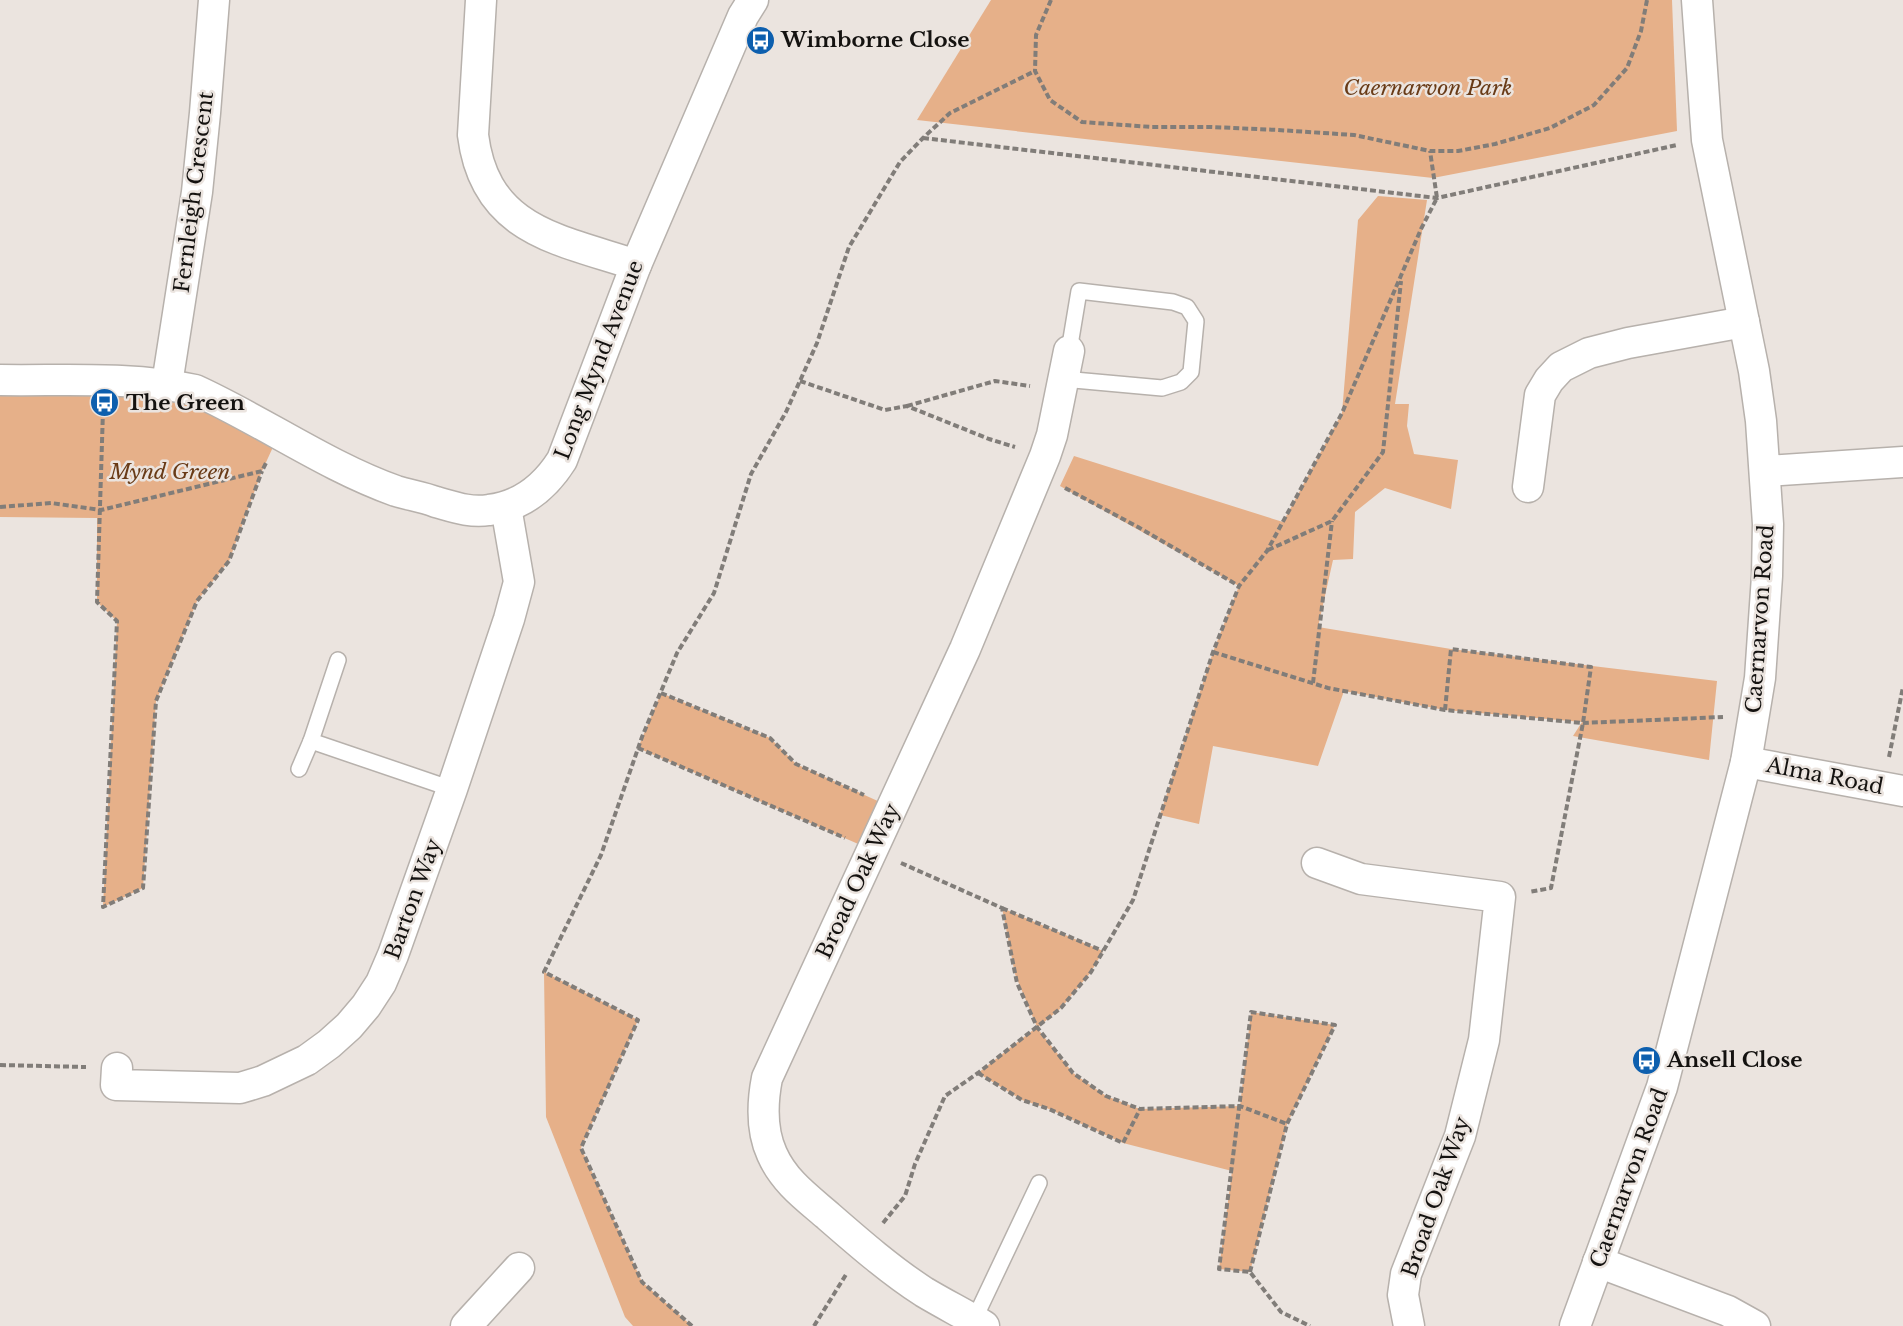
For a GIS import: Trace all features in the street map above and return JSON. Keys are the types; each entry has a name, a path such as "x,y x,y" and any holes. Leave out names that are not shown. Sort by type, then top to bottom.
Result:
{"street":[{"name":"Fernleigh Crescent","path":"167,384 197,192 206,113 214,0"},
{"path":"481,0 473,135 482,174 491,192 503,207 534,230 636,265"},
{"name":"Long Mynd Avenue","path":"0,381 104,381 167,384 195,390 355,472 396,490 471,511 506,507 524,500 552,476 562,460 636,265 739,27 753,0"},
{"name":"Caernarvon Road","path":"1575,1326 1662,1087 1746,762 1760,678 1767,576 1766,471 1761,421 1744,322 1707,140 1697,0"},
{"path":"1528,487 1540,395 1549,380 1561,368 1589,353 1628,343 1744,322"},
{"name":"Broad Oak Way","path":"979,1323 923,1291 863,1247 794,1188 772,1155 766,1136 763,1097 767,1078 965,649 1052,435 1064,374"},
{"path":"1766,471 1903,462"},
{"name":"Barton Way","path":"117,1068 117,1085 240,1088 286,1071 307,1060 349,1026 366,1006 381,983 393,955 509,619 519,582 506,507"},
{"name":"Alma Road","path":"1746,762 1893,789"},
{"path":"1317,863 1362,879 1500,897"},
{"name":"Broad Oak Way","path":"1409,1326 1403,1295 1406,1274 1460,1136 1484,1040 1500,897"},
{"path":"1598,1262 1728,1311 1755,1326"},
{"path":"468,1325 519,1268"}],"lane":[{"path":"1079,291 1173,302 1187,307 1196,321 1191,372 1181,382 1162,388 1064,374 1079,291"},
{"path":"299,770 338,660"},
{"path":"311,741 452,789"},
{"path":"979,1323 1039,1183"}],"path":[{"path":"1051,0 1036,35 1035,71 1050,100 1082,122 1354,135 1430,151 1458,151 1495,144 1550,128 1594,105 1627,68 1641,31 1647,0"},
{"path":"692,1326 642,1282 581,1148 638,1020 544,972 601,855 638,748 677,653 714,593 752,474 786,412 817,343 849,247 900,162 923,138 950,113 1035,71"},
{"path":"923,138 1437,198 1707,140"},
{"path":"814,1326 863,1247 905,1196 915,1164 945,1096 1061,1008 1090,972 1132,900 1213,652 1239,586 1267,551 1342,414 1421,229 1437,198 1432,178 1430,151"},
{"path":"1267,551 1332,521 1383,452 1401,277"},
{"path":"800,381 885,410 995,381 1064,374"},
{"path":"104,381 98,602 117,621 103,907 143,888 156,700 197,601 229,561 262,471 279,434"},
{"path":"907,406 989,439 1041,465 1138,527 1239,586"},
{"path":"0,507 51,503 101,510 262,471"},
{"path":"1313,683 1332,521"},
{"path":"1445,710 1451,649 1591,667 1583,723 1551,888 1500,897"},
{"path":"1213,652 1328,688 1445,710 1583,723 1754,716"},
{"path":"1893,789 1903,687"},
{"path":"661,693 770,738 796,764 891,807"},
{"path":"638,748 1103,951"},
{"path":"1002,908 1017,983 1037,1028 1073,1073 1106,1096 1140,1109 1240,1106 1287,1124"},
{"path":"1251,1272 1287,1124 1335,1025 1251,1012 1220,1269 1251,1272 1281,1312 1310,1326"},
{"path":"0,1065 117,1068"},
{"path":"978,1073 1022,1100 1049,1109 1123,1143 1140,1109"}],"green space":[{"name":"Caernarvon Park","path":"991,0 1672,0 1677,131 1433,178 917,120"},
{"path":"1378,196 1427,200 1395,404 1409,404 1407,426 1414,454 1458,460 1451,509 1385,488 1355,512 1353,559 1333,560 1318,627 1451,649 1717,681 1709,760 1573,736 1582,722 1445,710 1344,691 1318,766 1213,746 1199,824 1160,815 1213,652 1239,586 1060,486 1074,456 1283,522 1342,413 1358,220"},
{"name":"Mynd Green","path":"0,380 167,384 279,434 262,471 229,561 197,601 156,701 143,888 103,907 117,621 97,602 97,518 0,517"},
{"path":"661,693 770,738 796,764 891,807 872,850 638,748"},
{"path":"1002,908 1103,951 1091,972 1061,1008 1037,1028 1073,1073 1106,1096 1140,1109 1240,1106 1251,1012 1335,1025 1287,1124 1250,1272 1219,1269 1232,1171 1123,1143 1049,1109 1022,1100 978,1073 1037,1027 1015,974"},
{"path":"544,972 638,1020 581,1148 642,1282 692,1326 633,1326 625,1317 546,1117"}],"place":[{"name":"Wimborne Close","path":"760,40"},
{"name":"The Green","path":"105,403"},
{"name":"Ansell Close","path":"1646,1060"}]}
